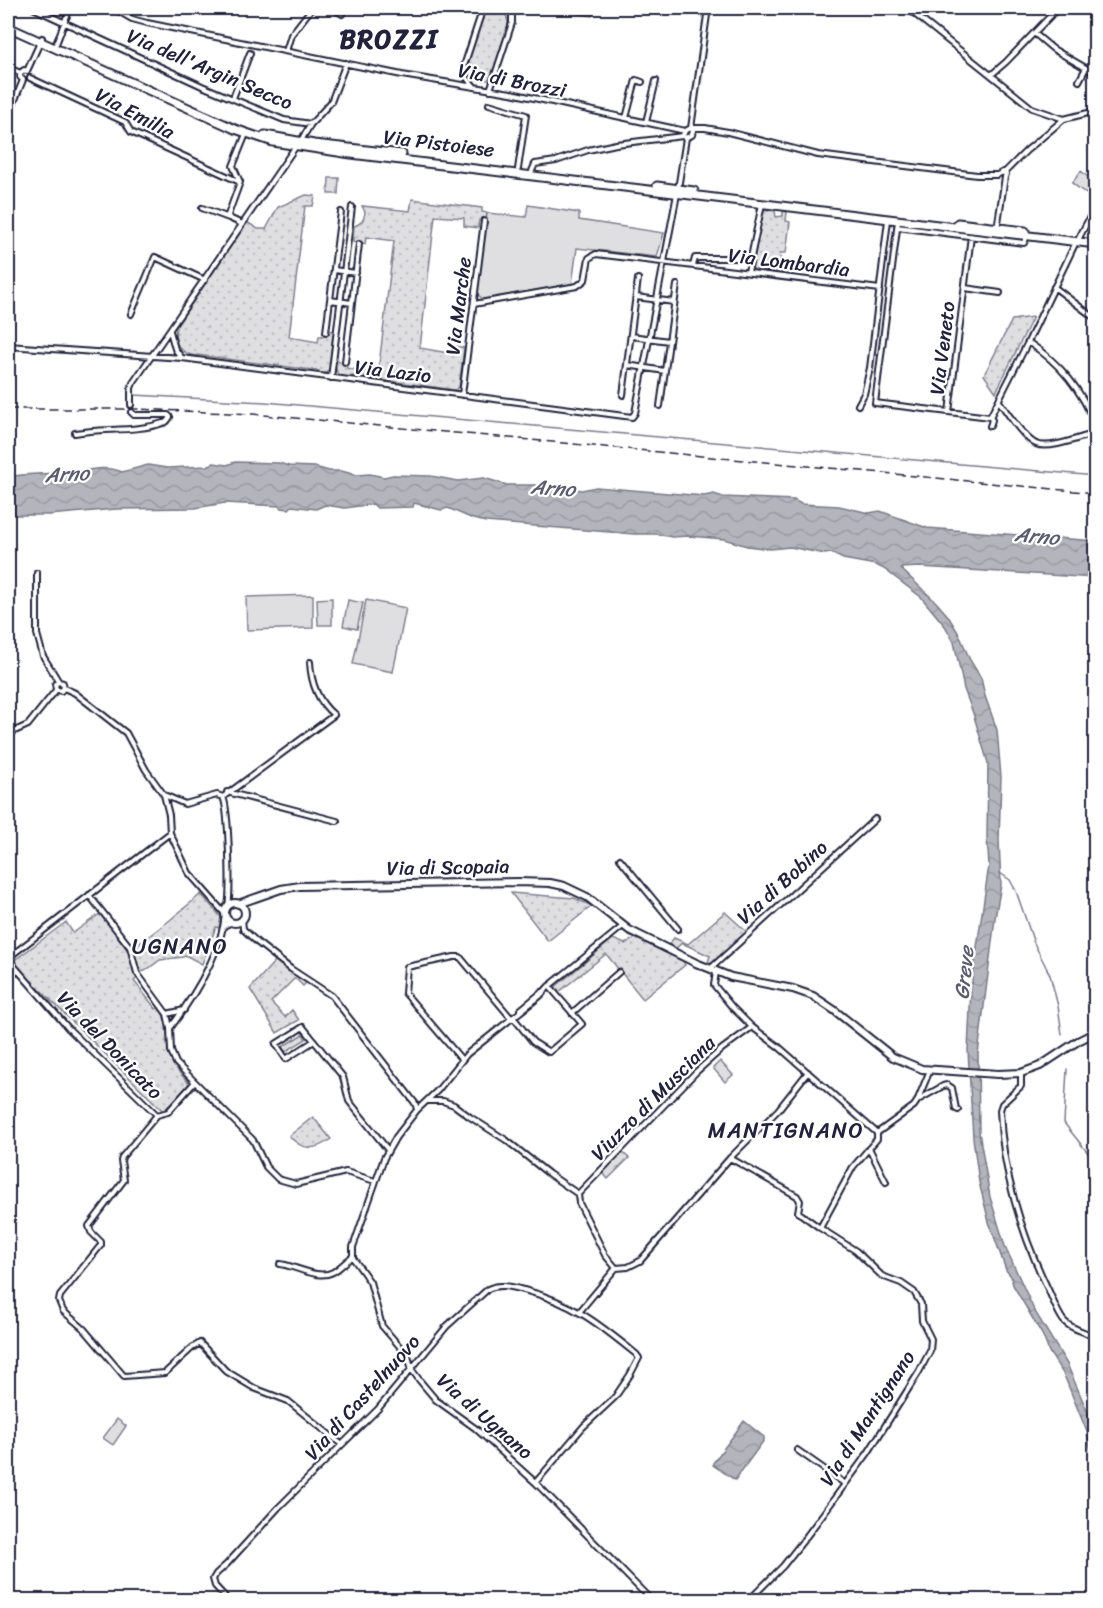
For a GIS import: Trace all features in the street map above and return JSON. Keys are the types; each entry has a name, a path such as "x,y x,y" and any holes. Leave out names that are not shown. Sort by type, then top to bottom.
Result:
{"main road":[{"name":"Via Pistoiese","path":"8,25 246,134 268,141 518,169 762,204 1095,242"},
{"name":"Via Pistoiese","path":"41,40 56,44 247,129 298,144 889,218 898,224 910,226 997,230 1027,236 1077,240"}],"street":[{"name":"Via dell'Argin Secco","path":"33,8 65,21 164,70 284,120 311,124"},
{"path":"56,44 70,8"},
{"name":"Via di Brozzi","path":"113,8 136,20 251,49 286,51 402,75 474,86 626,117 685,135"},
{"path":"286,51 291,35 312,8"},
{"path":"333,8 342,14"},
{"path":"474,86 465,76 464,66 483,8"},
{"path":"490,90 512,23 512,13 508,8"},
{"path":"692,129 708,8"},
{"path":"906,8 1032,108 1064,119"},
{"path":"991,75 1058,8"},
{"path":"1034,33 1053,49 1095,74"},
{"path":"27,71 41,40"},
{"path":"233,98 251,49"},
{"path":"131,405 131,388 311,124 331,102 346,63"},
{"path":"8,67 20,73 23,80"},
{"path":"1078,81 1086,68"},
{"path":"20,73 27,71"},
{"path":"23,80 30,78 30,73 27,71"},
{"name":"Via Emilia","path":"30,78 124,122 131,132 240,182"},
{"path":"8,117 23,80"},
{"path":"626,117 636,80 642,82"},
{"path":"646,122 656,81"},
{"path":"489,104 526,115 518,169"},
{"path":"997,230 1003,176 1026,151 1064,119 1095,111"},
{"path":"532,171 536,164 556,161 592,149 685,135 692,129 704,128 855,161 954,173 1003,176"},
{"path":"229,218 240,182 233,166 246,134"},
{"path":"8,135 11,151 8,162"},
{"path":"644,368 678,191 685,135"},
{"path":"990,426 992,420 990,417 1093,211 1095,200"},
{"path":"748,272 762,204"},
{"path":"332,378 352,207"},
{"path":"202,208 242,224"},
{"path":"326,332 341,212"},
{"path":"858,405 868,380 889,218"},
{"name":"Via Marche","path":"462,394 483,221"},
{"path":"898,224 875,403 990,417"},
{"name":"Via Pistoiese","path":"910,226 1024,243 1027,236"},
{"path":"887,232 897,233"},
{"name":"Via Veneto","path":"949,412 971,236"},
{"path":"337,242 348,243"},
{"path":"345,362 359,244"},
{"name":"Via Lombardia","path":"474,304 577,286 585,280 589,258 594,254 880,289"},
{"path":"131,314 154,257 205,280"},
{"name":"Via Lombardia","path":"693,266 694,258 751,258"},
{"path":"333,270 356,273"},
{"path":"623,395 638,279"},
{"path":"660,406 676,285"},
{"path":"1054,287 1095,319"},
{"name":"Via Veneto","path":"965,288 1000,293"},
{"path":"636,297 674,302"},
{"path":"330,300 352,303"},
{"path":"876,320 886,321"},
{"path":"170,330 175,349 182,358"},
{"path":"337,330 349,331"},
{"path":"631,336 669,341"},
{"path":"1028,342 1054,361 1071,379 1082,396 1095,426"},
{"name":"Via Lazio","path":"8,346 182,358 629,417 635,413 644,368"},
{"path":"627,365 665,370"},
{"path":"999,400 1030,440 1038,445 1052,445 1095,433"},
{"path":"75,434 151,426 164,423 170,417 131,413"},
{"path":"37,573 38,634 43,656 59,682 63,683 64,688 75,693 126,734 164,795 170,833 189,873 232,922"},
{"path":"223,797 334,715 324,706 311,681 310,662"},
{"path":"8,734 28,725 56,690 55,686 59,682"},
{"path":"56,690 61,691 64,688"},
{"path":"227,792 338,821"},
{"path":"164,795 185,804 217,795 223,797"},
{"path":"170,1028 184,1010 208,967 228,906 223,797"},
{"name":"Via di Bobino","path":"713,970 875,819"},
{"path":"8,959 170,833"},
{"path":"620,859 678,929"},
{"name":"Via di Scopaia","path":"237,904 281,889 312,885 543,883 559,885 582,894 623,926"},
{"path":"89,895 130,947 137,973 167,1014 173,1059 253,1140 266,1167 279,1179 288,1183 300,1183 346,1172 375,1181"},
{"path":"229,895 243,908 243,929 291,969 332,996 415,1103 417,1110"},
{"name":"Via di Scopaia","path":"243,917 262,896"},
{"path":"228,906 237,904"},
{"path":"223,926 237,922 243,917"},
{"path":"280,1264 325,1274 334,1271 352,1257 353,1246 388,1150 417,1110 428,1101 462,1060 623,926 713,970 739,978 798,990 813,996 892,1057 930,1070 1021,1073 1040,1066 1095,1032"},
{"path":"462,1060 405,993 407,967 460,957 533,1042 549,1052 582,1024 549,986"},
{"name":"Via del Donicato","path":"8,959 69,1029 157,1115 168,1112 195,1082"},
{"path":"713,970 715,987 752,1027 808,1072 877,1133 877,1139 850,1172 820,1228"},
{"path":"572,1013 620,972"},
{"path":"167,1014 184,1010"},
{"path":"314,1041 286,1059 276,1044 303,1027 343,1077 352,1106 388,1150"},
{"name":"Viuzzo di Musciana","path":"578,1194 696,1072 752,1027"},
{"path":"877,1133 914,1106 930,1070"},
{"path":"536,1483 583,1427 615,1397 639,1358 580,1311 616,1268 628,1267 640,1261 730,1158 778,1110 808,1072"},
{"path":"1021,1073 1021,1086 1002,1104 1000,1110 1007,1165 1021,1221 1036,1264 1062,1317 1070,1325 1095,1337"},
{"path":"918,1100 943,1086 949,1086 952,1088 958,1110"},
{"path":"428,1101 443,1101 454,1105 470,1118 506,1140 578,1194 579,1203 605,1255 616,1268"},
{"path":"157,1115 122,1157 124,1180 89,1226 101,1245 60,1296 59,1301 63,1311 84,1329 124,1376 165,1372 200,1343 226,1371 254,1388 288,1401 341,1444"},
{"path":"869,1149 886,1182"},
{"name":"Via di Mantignano","path":"730,1158 797,1196 800,1201 798,1212 856,1251 882,1276 914,1292 921,1304 922,1320 931,1339 930,1351 920,1372 868,1453 789,1558 749,1600"},
{"name":"Via di Ugnano","path":"352,1257 370,1282 382,1326 408,1356 411,1368 434,1398 469,1423 536,1483 651,1600"},
{"name":"Via di Castelnuovo","path":"228,1600 215,1586 214,1576 341,1444 378,1409 447,1326 488,1289 495,1285 556,1299 580,1311"},
{"path":"797,1450 844,1484"}],"green space":[{"path":"544,8 595,8 592,16"},
{"path":"496,9 504,12 507,18 505,38 498,63 491,76 488,80 478,80 468,73 470,53 481,22 486,14"},
{"path":"1081,171 1095,183 1095,189 1089,196 1072,183"},
{"path":"329,178 339,178 338,194 328,194"},
{"path":"306,195 315,196 313,206 305,206 289,337 318,342 319,336 323,336 328,330 334,331 330,360 344,362 347,368 378,373 394,241 366,237 365,244 353,242 354,226 364,217 365,212 362,206 410,211 412,199 482,208 482,212 487,213 486,220 479,220 478,228 464,226 464,218 435,216 420,348 448,353 453,352 457,346 464,348 459,387 455,390 353,376 352,378 338,375 336,369 330,368 326,373 319,373 319,371 190,355 181,350 175,338 176,327 247,222 258,229 266,229 278,207"},
{"path":"528,205 579,213 579,220 664,233 657,257 577,248 572,284 483,299 477,294 487,213 526,217"},
{"path":"763,209 775,211 776,217 783,216 783,211 787,212 786,221 790,222 786,253 780,253 782,273 752,269"},
{"path":"1033,317 996,392 984,375 1012,320"},
{"path":"313,595 313,628 247,630 246,597"},
{"path":"332,598 332,625 318,625 317,599"},
{"path":"348,600 363,603 357,629 343,626"},
{"path":"366,600 406,608 393,672 353,664"},
{"path":"511,893 574,898 592,906 548,941"},
{"path":"201,894 221,917 219,928 216,927 202,964 185,955 160,960 145,971 139,972 133,948"},
{"path":"725,912 747,932 713,965 708,962 710,956 682,943 676,948 669,944 674,938 688,944"},
{"path":"101,913 128,951 138,977 134,981 156,1009 159,1007 166,1024 172,1063 191,1085 163,1111 12,962 66,922 73,933"},
{"path":"635,938 683,961 685,965 643,999 606,954 559,992 555,987 613,939 625,944"},
{"path":"275,961 306,983 303,986 295,978 271,1002 285,1017 292,1010 299,1020 277,1033 250,989"},
{"path":"303,1034 306,1039 285,1052 282,1047"},
{"path":"720,1061 733,1075 725,1082 713,1068"},
{"path":"313,1117 331,1139 320,1146 304,1147 289,1136"},
{"path":"622,1152 629,1158 608,1179 602,1172"},
{"path":"117,1419 126,1426 113,1445 103,1438"}],"water":[{"name":"Arno","path":"235,462 279,463 384,477 393,475 431,476 458,481 484,478 507,485 549,485 582,490 596,487 704,496 714,494 723,497 794,500 801,504 839,506 869,513 880,511 927,528 1095,541 1095,578 920,567 900,568 937,603 959,634 981,678 997,730 1001,777 999,840 1001,885 978,1054 979,1132 990,1197 1005,1246 1034,1310 1067,1364 1094,1427 1095,1464 1087,1432 1064,1375 1049,1352 1043,1336 1006,1270 989,1222 979,1182 973,1138 968,1050 971,988 989,865 988,763 964,689 954,642 945,626 921,597 876,565 843,559 831,553 825,554 790,547 770,549 747,546 724,539 486,522 448,508 441,510 414,503 413,507 377,508 373,504 345,508 325,505 316,509 292,506 289,509 279,506 225,503 195,508 116,509 49,515 8,515 8,477 101,469 122,472 148,465 167,468 207,466 214,463 227,465"},
{"path":"744,1421 764,1437 764,1440 735,1480 713,1463"}],"waterway":[{"path":"134,395 265,402 1096,476"},
{"path":"1000,873 1010,880 1016,891 1034,943 1050,975 1062,1034"},
{"path":"1067,1069 1064,1123 1096,1163"}],"railway":[{"path":"8,409 137,409 253,414 1096,493"}],"district":[{"name":"BROZZI","path":"389,39"},
{"name":"UGNANO","path":"180,946"},
{"name":"MANTIGNANO","path":"786,1130"}],"water label":[{"name":"Greve","path":"964,973"}]}
